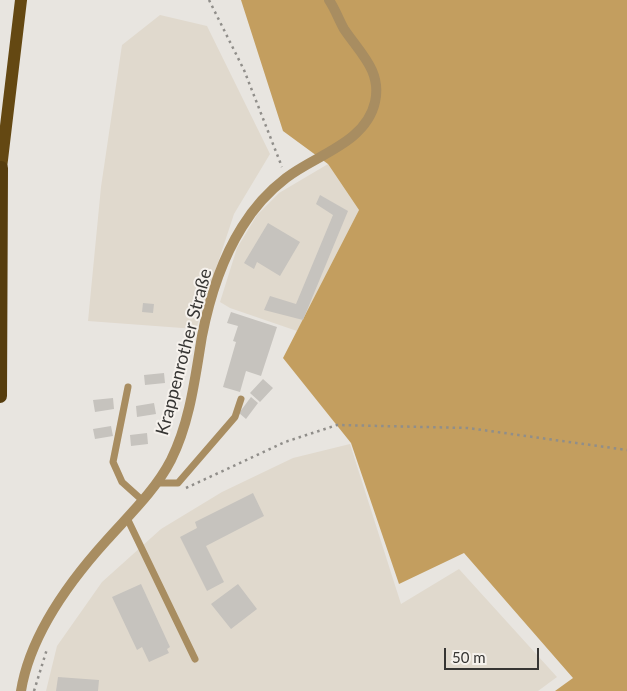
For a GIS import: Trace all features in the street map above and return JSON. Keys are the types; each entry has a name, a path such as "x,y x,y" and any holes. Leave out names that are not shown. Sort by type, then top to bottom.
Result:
{"highway":[{"path":"0,396 1,173"}],"main road":[{"path":"1,173 21,0"}],"street":[{"name":"Krappenrother Straße","path":"21,691 41,634 62,597 157,482 171,460 192,398 203,333 221,270 229,251 254,210 286,178 350,139 370,118 377,95 376,79 371,65 344,29 329,0"}],"lane":[{"path":"128,387 113,462 122,482 142,500"},
{"path":"157,482 178,483 235,417 241,398"},
{"path":"127,518 195,659"}],"path":[{"path":"209,0 244,70 286,178"},
{"path":"181,489 201,482 285,442 336,425 468,428 627,450"},
{"path":"34,691 50,643"}],"shaded area":[{"path":"241,0 627,0 627,691 555,691 573,678 464,553 399,584 351,443 283,358 359,210 328,164 283,131"},
{"path":"160,15 207,26 270,154 234,214 196,329 88,321 101,187 122,45"},
{"path":"328,164 359,210 297,331 230,308 220,302 237,248 257,215 279,193"},
{"path":"350,444 401,604 459,569 557,677 538,691 46,691 57,646 102,582 161,529 222,492 293,458"}],"building":[{"path":"320,195 348,211 303,320 264,310 270,296 296,304 333,215 316,204"},
{"path":"268,223 300,242 280,276 257,262 254,269 244,263"},
{"path":"143,303 154,304 153,313 142,312"},
{"path":"231,312 277,327 261,376 246,371 240,392 223,387 236,342 233,341 238,326 227,323"},
{"path":"164,373 165,383 145,385 144,375"},
{"path":"263,379 273,388 260,402 250,393"},
{"path":"251,397 258,403 246,419 239,413"},
{"path":"113,398 114,409 95,412 93,400"},
{"path":"154,403 156,414 137,417 136,406"},
{"path":"111,426 113,436 95,439 93,429"},
{"path":"147,433 148,444 131,446 130,435"},
{"path":"253,493 264,516 206,546 224,582 207,591 180,537 197,528 195,522"},
{"path":"141,584 170,647 167,649 169,653 149,662 142,647 137,650 112,597"},
{"path":"238,584 257,609 231,629 211,604"},
{"path":"58,677 99,680 98,691 56,691"}]}
